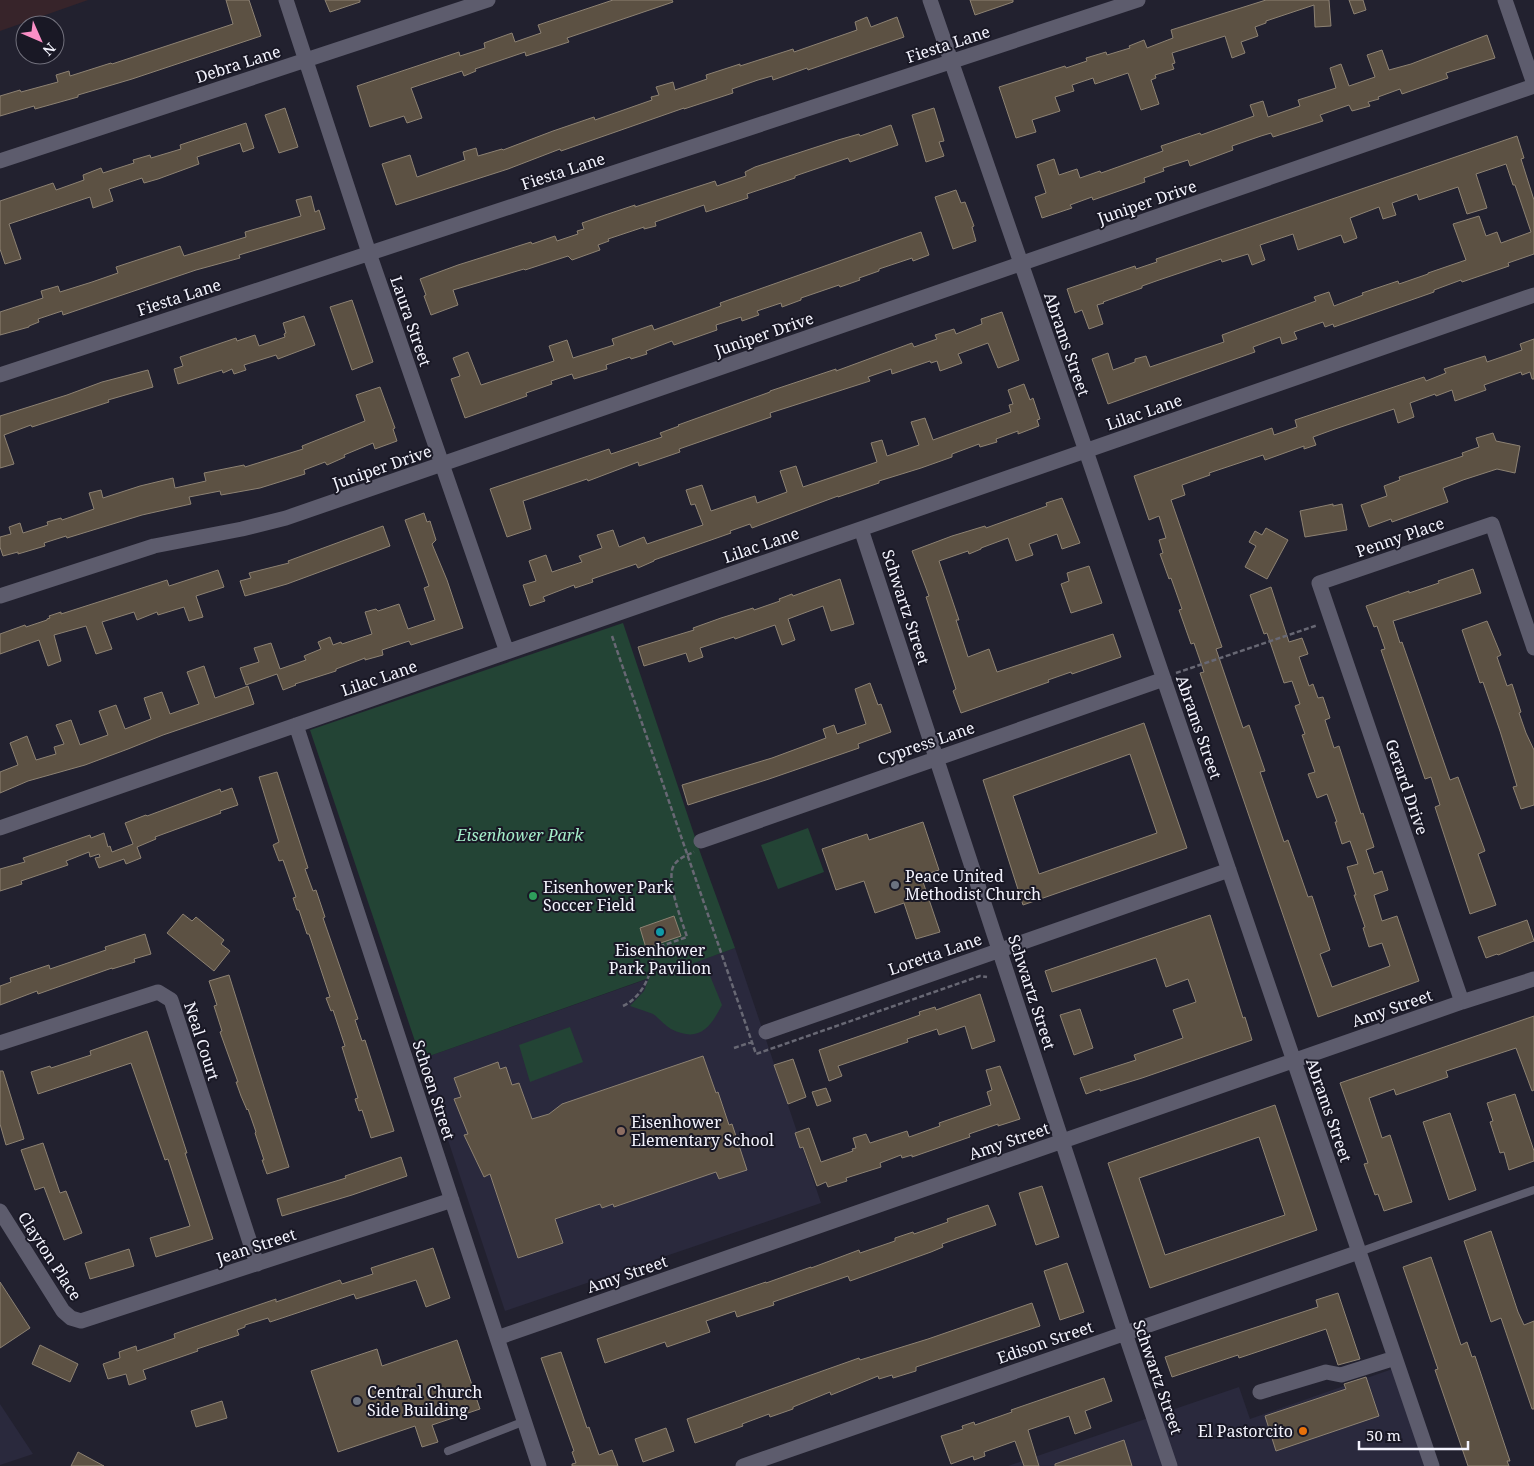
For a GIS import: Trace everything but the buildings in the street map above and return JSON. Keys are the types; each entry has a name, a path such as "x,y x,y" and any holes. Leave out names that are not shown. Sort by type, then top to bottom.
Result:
{"street":[{"name":"Laura Street","path":"286,0 369,253 507,652"},
{"name":"Debra Lane","path":"0,160 488,0"},
{"name":"Abrams Street","path":"930,0 1432,1466"},
{"name":"Fiesta Lane","path":"0,375 1138,0"},
{"path":"1505,0 1534,85"},
{"name":"Juniper Drive","path":"0,596 154,546 242,529 286,518 1534,85"},
{"name":"Lilac Lane","path":"0,828 1534,295"},
{"name":"Penny Place","path":"1319,583 1492,524 1534,648"},
{"name":"Schwartz Street","path":"861,529 1170,1466"},
{"name":"Gerard Drive","path":"1319,583 1462,1002"},
{"name":"Cypress Lane","path":"701,841 1164,679"},
{"name":"Schoen Street","path":"296,725 539,1466"},
{"name":"Loretta Lane","path":"766,1032 1229,870"},
{"name":"Amy Street","path":"497,1338 1462,1002 1534,979"},
{"name":"Neal Court","path":"0,1043 158,992 170,1000 258,1264"},
{"name":"Jean Street","path":"71,1318 86,1320 452,1200"},
{"name":"Clayton Place","path":"0,1211 63,1311 71,1318"},
{"name":"Edison Street","path":"743,1466 1359,1252"},
{"path":"1260,1392 1326,1372 1341,1375 1395,1358"}],"lane":[{"path":"1359,1252 1534,1190"},
{"path":"448,1451 525,1421"}],"path":[{"path":"1164,679 1181,671 1332,620"},
{"path":"612,636 756,1054 980,976 987,977"},
{"path":"623,1006 632,1001 642,989 653,962 653,949 687,937 676,904 671,873 679,859 694,852 701,841"},
{"path":"734,1048 752,1042"}],"shaded area":[{"path":"0,0 88,0 45,15 15,15 15,26 0,31"},
{"name":"Eisenhower Elementary School","path":"735,948 821,1203 505,1311 421,1059"},
{"path":"1398,1367 1432,1466 1008,1466 1239,1387 1250,1419"},
{"path":"0,1404 33,1454 0,1465"}],"green space":[{"name":"Eisenhower Park","path":"623,623 700,852 735,948 683,967 708,971 722,1005 713,1020 702,1031 696,1034 681,1033 668,1027 653,1014 630,1006 644,991 649,978 421,1059 310,730"},
{"path":"808,828 824,872 778,889 761,845"},
{"path":"570,1027 583,1062 530,1082 519,1045"}],"place":[{"name":"Peace United Methodist Church","path":"895,885"},
{"name":"Eisenhower Park Soccer Field","path":"533,896"},
{"name":"Eisenhower Park Pavilion","path":"660,932"},
{"name":"Eisenhower Elementary School","path":"621,1131"},
{"name":"Central Church Side Building","path":"357,1401"},
{"name":"El Pastorcito","path":"1303,1431"}]}
